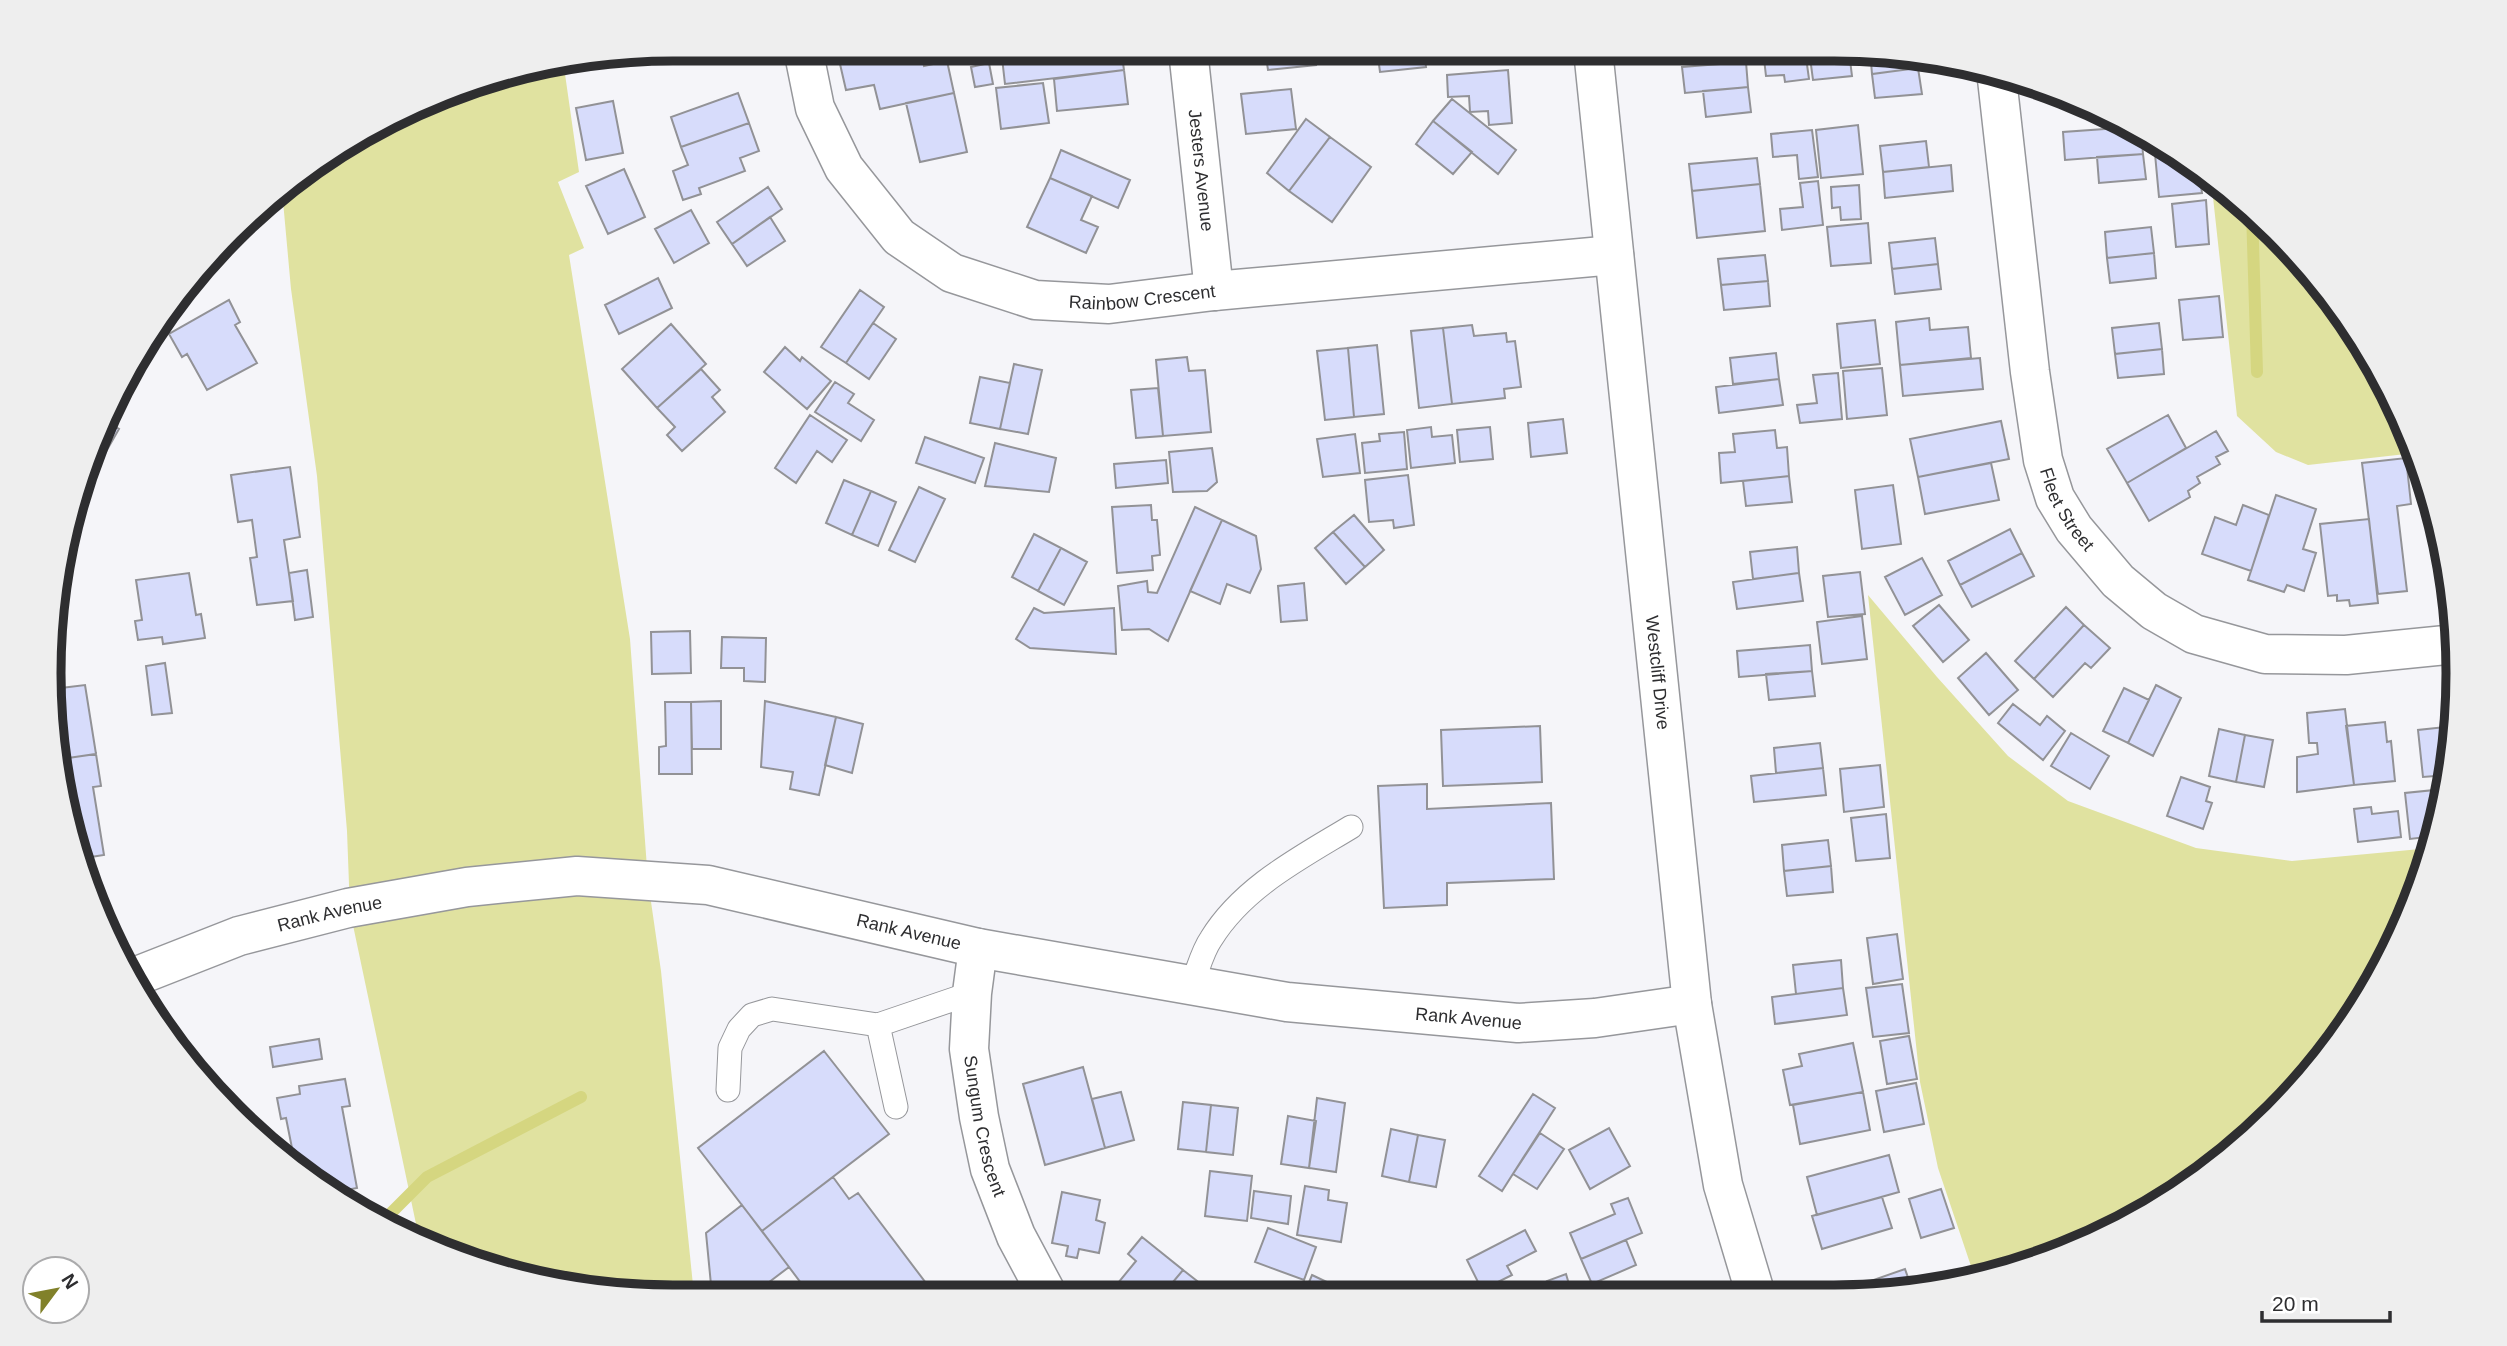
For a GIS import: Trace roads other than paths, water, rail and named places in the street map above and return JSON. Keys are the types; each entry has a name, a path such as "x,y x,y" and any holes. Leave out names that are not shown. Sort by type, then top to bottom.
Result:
{"street":[{"name":"Rainbow Crescent","path":"805,61 815,108 844,168 899,237 952,273 1035,300 1109,304 1214,291 1614,254"},
{"name":"Jesters Avenue","path":"1189,61 1214,291"},
{"name":"Westcliff Drive","path":"1594,61 1692,1004 1723,1185 1753,1285"},
{"name":"Fleet Street","path":"1997,84 2030,372 2043,460 2055,498 2074,528 2118,581 2154,611 2194,634 2265,654 2346,655 2445,645"},
{"name":"Rank Avenue","path":"141,975 239,936 348,908 467,887 577,876 708,884 978,948 1287,1002 1518,1023 1595,1018 1692,1004"},
{"name":"Sungum Crescent","path":"978,948 969,1049 990,1169 1016,1236 1042,1285"}],"lane":[{"path":"1192,984 1209,942 1226,917 1250,894 1292,863 1351,827"},
{"path":"728,1090 730,1048 738,1029 752,1015 772,1009 878,1025 972,993"},
{"path":"878,1025 896,1107"}],"waterway":[{"path":"2252,227 2257,372"},
{"path":"389,1215 427,1177 581,1097"}]}
